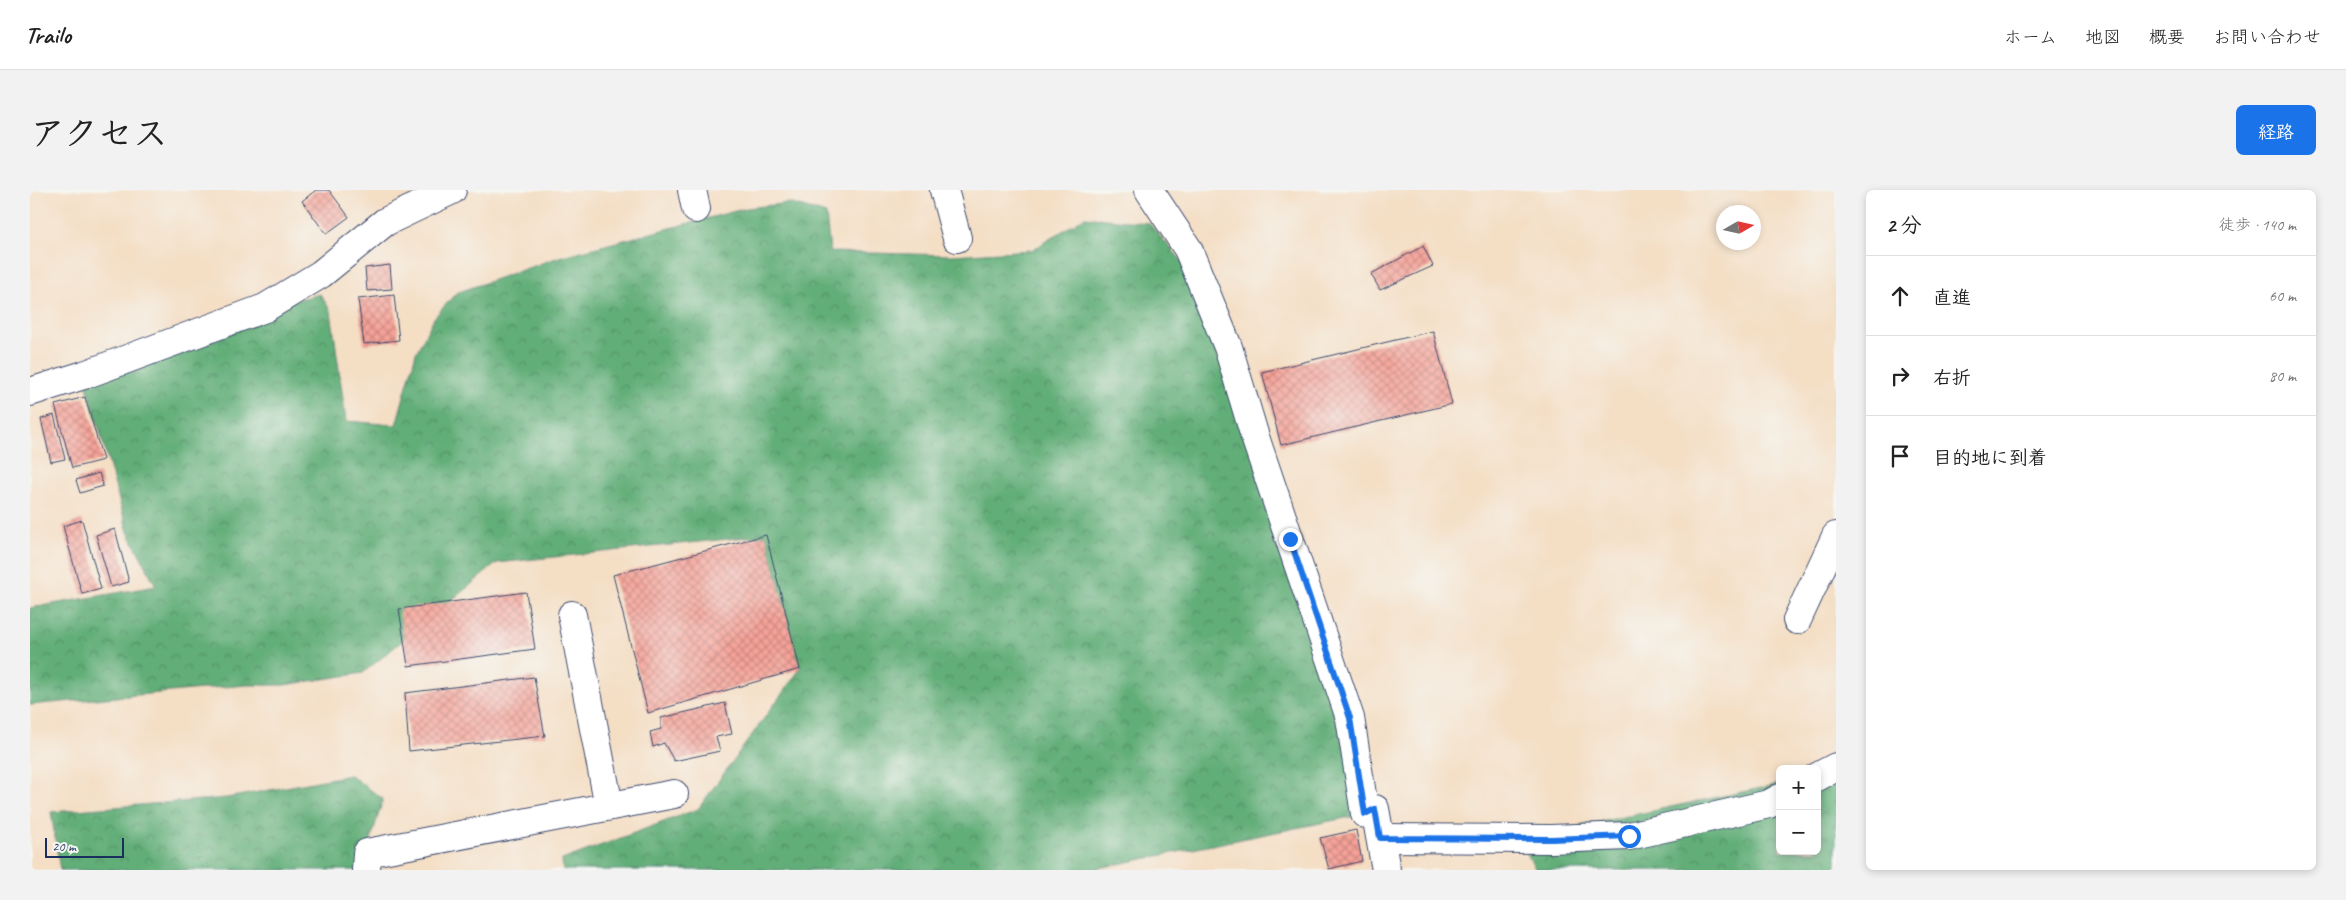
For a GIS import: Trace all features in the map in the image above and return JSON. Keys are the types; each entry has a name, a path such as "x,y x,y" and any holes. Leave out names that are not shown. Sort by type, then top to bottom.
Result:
{"street":[{"path":"30,392 84,375 265,308 321,274 385,222 452,190"},
{"path":"944,190 957,238"},
{"path":"1149,190 1188,248 1228,347 1256,437 1350,718 1365,814 1375,809 1386,870"},
{"path":"1797,620 1836,536"},
{"path":"572,616 609,806"},
{"path":"1821,775 1836,767"},
{"path":"366,870 367,853 674,794"},
{"path":"1380,838 1551,839 1629,836 1769,804 1776,800"}],"green space":[{"path":"789,203 826,214 830,252 952,255 1032,250 1085,217 1149,223 1202,284 1365,814 1089,870 563,870 562,860 698,809 800,669 766,535 497,563 363,673 284,685 246,685 30,705 30,608 156,586 128,532 84,375 265,308 320,294 331,311 346,421 396,425 416,353 434,318 456,293 559,257 747,208"},
{"path":"1836,772 1836,870 1536,870 1519,839 1776,785 1776,855 1821,855 1821,775"},
{"path":"350,775 383,799 367,853 369,870 60,870 51,812 227,798"}],"building":[{"path":"316,190 329,190 349,217 326,234 302,201"},
{"path":"1423,246 1433,266 1380,290 1371,274"},
{"path":"390,265 392,289 367,291 365,268"},
{"path":"394,295 399,340 364,344 358,299"},
{"path":"1433,331 1452,404 1281,445 1262,372"},
{"path":"85,397 103,460 72,468 55,405"},
{"path":"54,415 65,459 51,462 41,419"},
{"path":"99,473 103,486 80,493 76,480"},
{"path":"82,520 101,589 82,594 63,526"},
{"path":"115,529 129,582 111,587 96,535"},
{"path":"766,535 800,669 648,713 613,575"},
{"path":"526,592 535,649 408,666 399,609"},
{"path":"534,677 545,736 409,751 405,693"},
{"path":"725,703 732,734 716,737 720,751 674,761 664,743 653,747 650,732 661,729 661,718"},
{"path":"1356,830 1362,861 1329,869 1320,838"}],"route":[{"path":"1290,539 1350,718 1365,814 1375,809 1380,838 1551,839 1629,836"}]}
